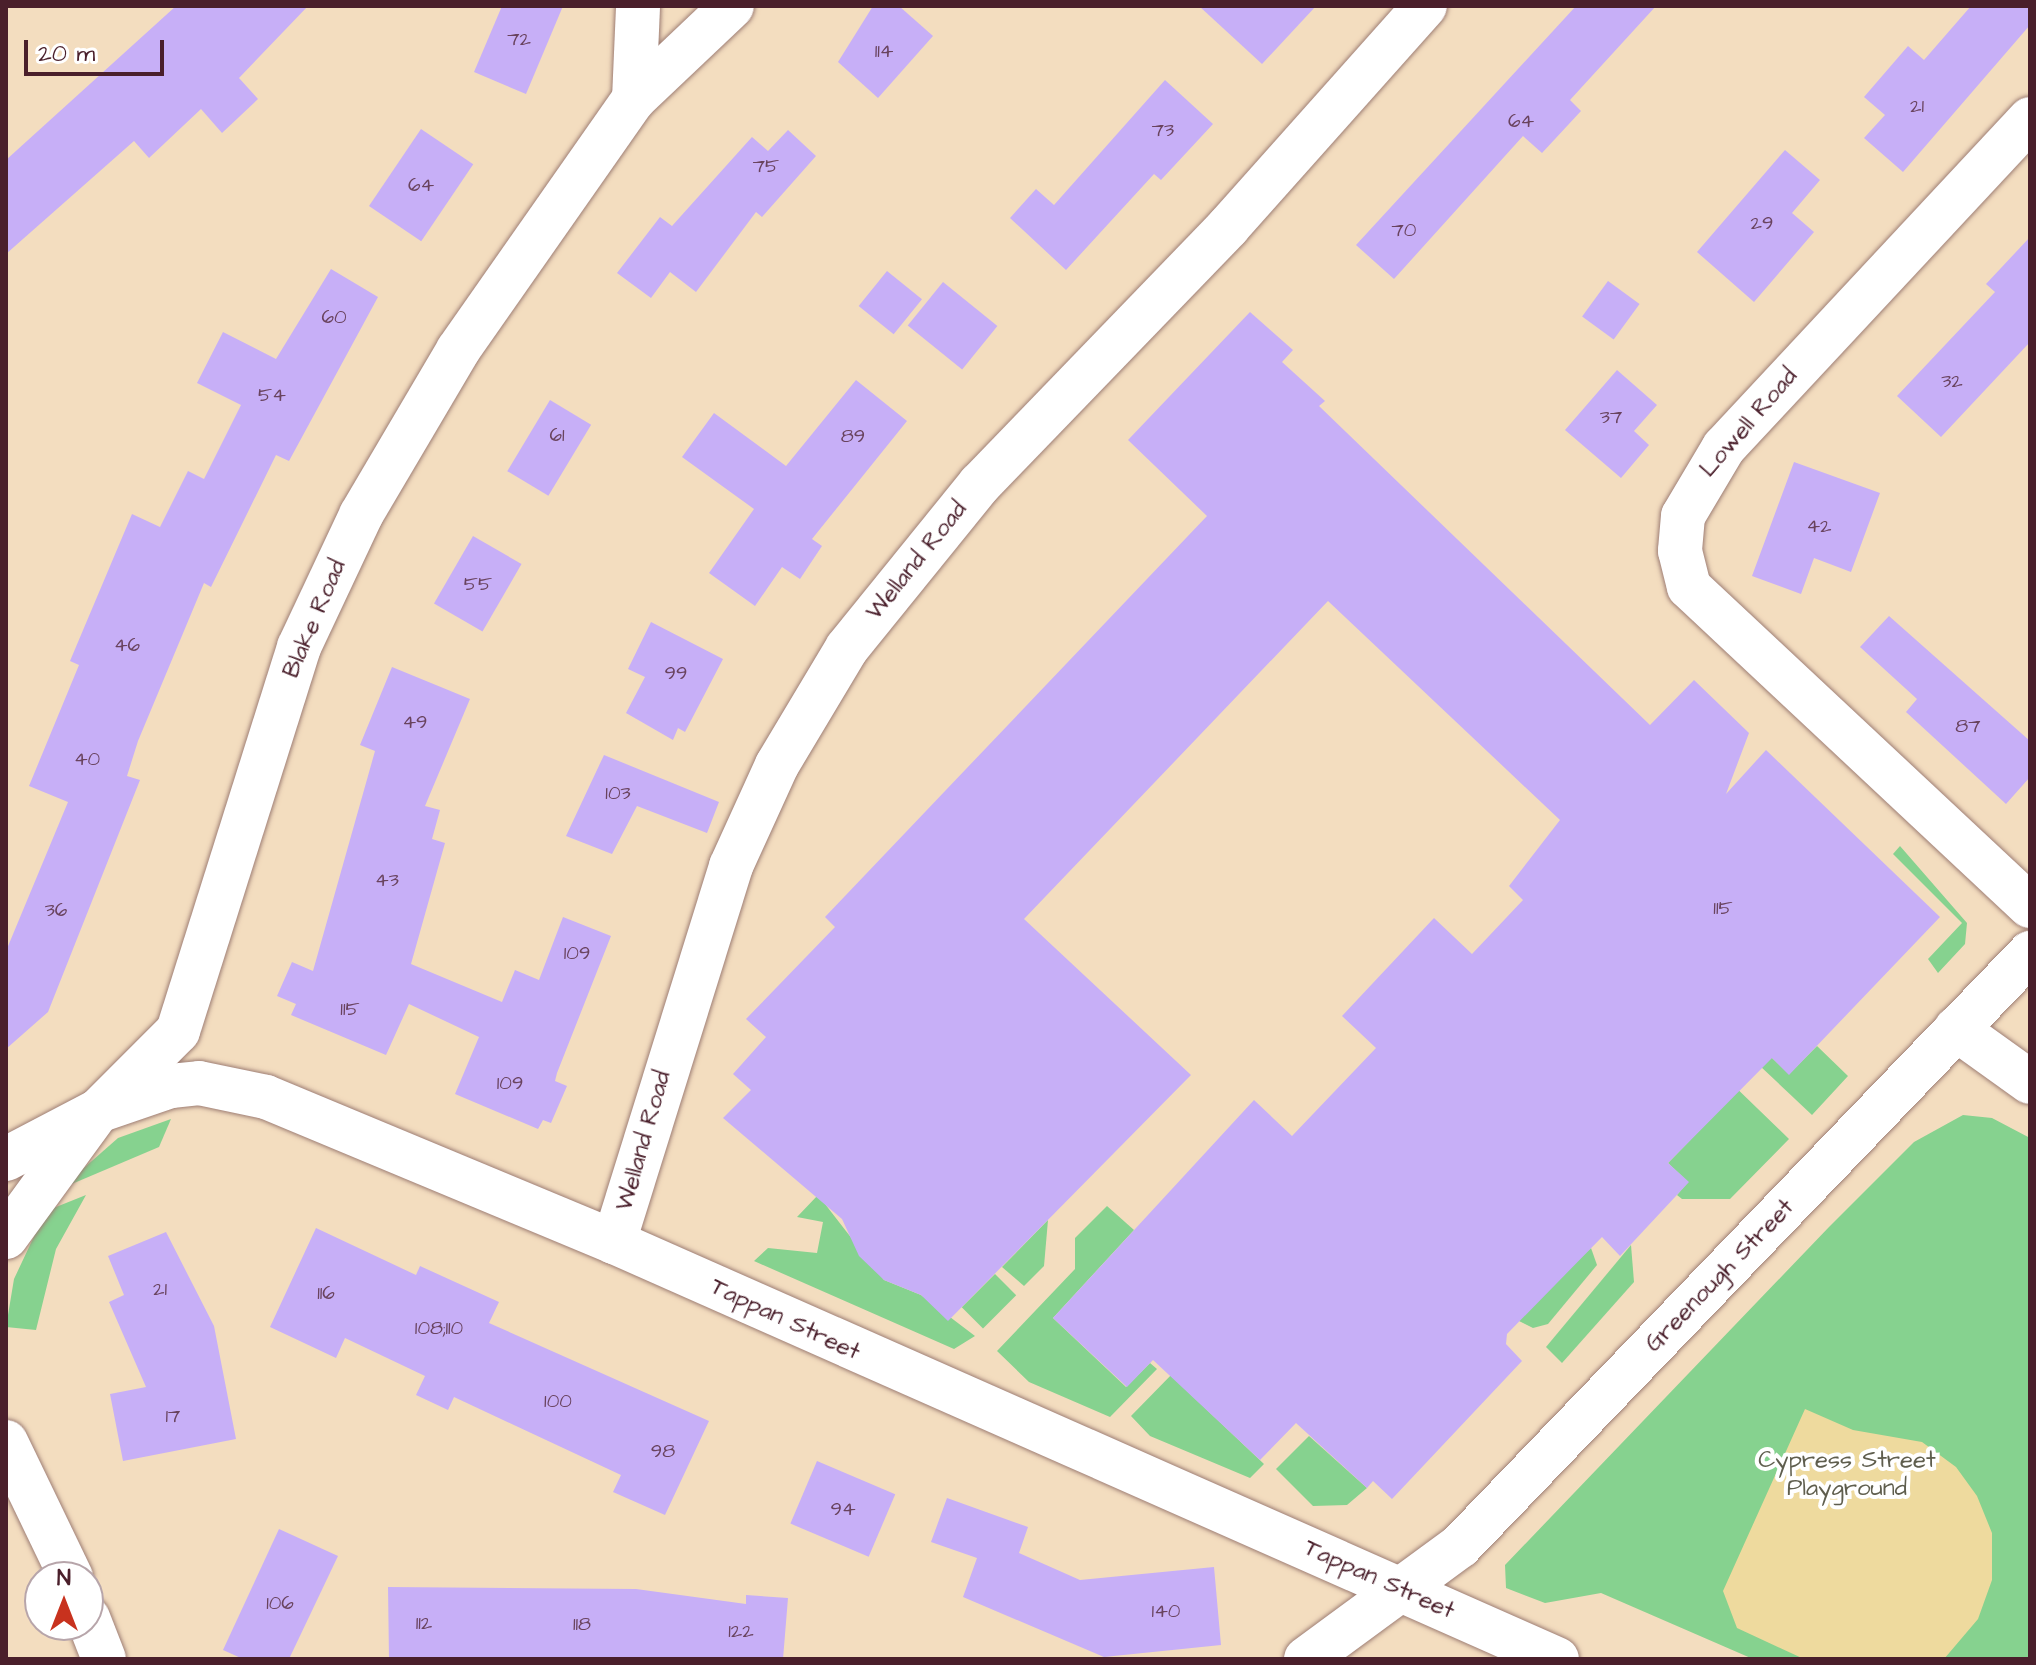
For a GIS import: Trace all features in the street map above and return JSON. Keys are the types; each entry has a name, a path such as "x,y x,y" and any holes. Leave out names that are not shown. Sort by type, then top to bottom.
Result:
{"street":[{"path":"634,99 638,6"},
{"name":"Blake Road","path":"6,1237 98,1111 178,1031 299,647 361,515 458,350 634,99 732,6"},
{"name":"Welland Road","path":"614,1242 731,866 777,765 847,648 980,484 1228,227 1425,6"},
{"name":"Lowell Road","path":"2030,119 1724,447 1683,516 1680,551 1689,587 2030,906"},
{"name":"Greenough Street","path":"1306,1659 1460,1546 2030,953"},
{"path":"1956,1029 2030,1082"},
{"name":"Tappan Street","path":"6,1159 98,1111 171,1086 235,1089 614,1242 1557,1659"},
{"path":"6,1442 63,1561"}],"green space":[{"path":"1900,846 1967,923 1965,944 1938,973 1928,959 1962,923 1893,854"},
{"path":"1624,938 1690,980 1789,1074 1817,1046 1848,1076 1812,1115"},
{"path":"1603,959 1789,1139 1730,1199 1682,1199 1677,1195 1688,1182 1668,1163 1730,1099"},
{"name":"Cypress Street Playground","path":"1963,1115 1992,1118 2030,1138 2030,1659 1753,1659 1601,1593 1545,1603 1506,1588 1505,1565 1829,1227 1914,1142"},
{"path":"171,1119 159,1147 60,1189 118,1138"},
{"path":"86,1195 56,1249 36,1330 6,1327 14,1279 46,1211"},
{"path":"818,1195 884,1280 921,1295 975,1336 954,1349 754,1261 768,1248 817,1253 823,1222 797,1217"},
{"path":"1107,1206 1134,1230 1053,1318 1126,1387 1150,1363 1157,1369 1110,1417 1029,1382 997,1351 1075,1269 1075,1238"},
{"path":"1048,1220 1044,1266 1024,1286 1002,1267"},
{"path":"1631,1245 1634,1282 1562,1363 1546,1347"},
{"path":"1591,1248 1597,1265 1548,1324 1533,1328 1515,1319"},
{"path":"995,1274 1016,1295 983,1328 962,1307"},
{"path":"1175,1371 1188,1392 1264,1464 1250,1478 1150,1436 1131,1416"},
{"path":"1309,1436 1367,1488 1347,1505 1313,1506 1276,1469"}],"sand":[{"path":"1805,1409 1853,1430 1922,1442 1956,1467 1977,1496 1992,1533 1992,1580 1978,1619 1944,1659 1804,1659 1737,1628 1723,1591"}],"building":[{"path":"176,6 308,6 239,78 258,99 222,133 201,109 149,158 134,141 6,254 6,160"},
{"path":"502,6 563,6 526,94 474,72"},
{"path":"873,6 899,6 933,36 878,98 838,62"},
{"path":"1199,6 1316,6 1262,64"},
{"path":"1576,6 1656,6 1570,100 1581,111 1542,153 1523,136 1394,279 1356,245"},
{"path":"1971,6 2030,6 2030,25 1903,172 1864,138 1885,115 1864,97 1908,46 1924,60"},
{"path":"1165,80 1213,124 1161,180 1154,174 1066,270 1010,218 1036,189 1054,205"},
{"path":"421,129 473,164 421,241 369,206"},
{"path":"788,130 816,156 762,217 756,212 696,292 670,272 651,298 617,273 660,217 672,226 752,137 768,151"},
{"path":"1785,150 1820,180 1792,213 1814,232 1754,302 1697,252"},
{"path":"2030,237 2030,342 1941,437 1897,396 1995,292 1986,284"},
{"path":"331,269 378,297 289,461 276,455 211,587 204,583 138,741 127,776 140,780 48,1012 6,1049 6,951 68,802 29,786 79,665 70,661 132,514 160,527 188,471 204,479 241,405 197,383 223,332 276,359"},
{"path":"887,271 922,299 894,334 859,306"},
{"path":"1608,281 1640,304 1614,340 1582,317"},
{"path":"943,282 997,326 962,370 908,326"},
{"path":"1250,312 1293,350 1282,362 1325,401 1319,406 1650,725 1694,680 1749,733 1726,794 1766,750 1940,917 1789,1075 1772,1058 1668,1163 1689,1182 1620,1256 1602,1237 1507,1334 1506,1344 1522,1361 1392,1499 1373,1481 1367,1488 1296,1423 1260,1460 1153,1360 1127,1387 1053,1318 1254,1100 1292,1136 1376,1048 1342,1016 1434,918 1472,954 1523,900 1509,886 1560,820 1328,601 1024,919 1191,1075 948,1321 921,1295 884,1280 859,1256 842,1219 723,1118 751,1090 733,1074 766,1037 746,1019 835,927 825,917 1207,516 1128,440"},
{"path":"1617,370 1657,405 1634,431 1649,445 1621,478 1565,430"},
{"path":"856,380 907,421 812,539 822,546 800,579 782,567 755,606 709,573 754,509 682,457 714,413 786,466"},
{"path":"550,400 591,425 548,496 507,471"},
{"path":"1794,462 1880,493 1851,572 1814,558 1801,594 1752,576"},
{"path":"473,536 521,564 482,632 434,604"},
{"path":"1889,616 2030,741 2030,777 2006,804 1906,712 1917,699 1860,647"},
{"path":"651,622 723,659 685,732 678,728 673,740 626,713 645,677 628,669"},
{"path":"392,667 470,699 425,806 440,810 432,839 445,843 411,964 502,1002 515,970 539,980 563,917 611,936 557,1073 555,1081 567,1086 551,1123 543,1120 538,1129 455,1094 479,1037 409,1004 386,1055 291,1015 296,1004 277,996 292,962 313,971 375,751 360,745"},
{"path":"604,755 719,802 707,833 637,806 612,854 566,836"},
{"path":"316,1228 416,1275 420,1266 499,1302 489,1323 709,1421 665,1515 613,1492 621,1475 454,1397 448,1410 416,1395 425,1376 345,1338 336,1358 270,1327"},
{"path":"166,1232 214,1326 236,1439 123,1461 110,1394 146,1387 109,1302 124,1295 108,1256"},
{"path":"817,1461 895,1494 869,1557 790,1524"},
{"path":"947,1498 1028,1527 1019,1553 1080,1580 1214,1567 1221,1645 1104,1657 963,1597 977,1558 931,1542"},
{"path":"279,1529 338,1556 289,1659 243,1659 223,1650"},
{"path":"388,1587 636,1589 746,1604 746,1595 788,1598 783,1659 389,1659"}]}
